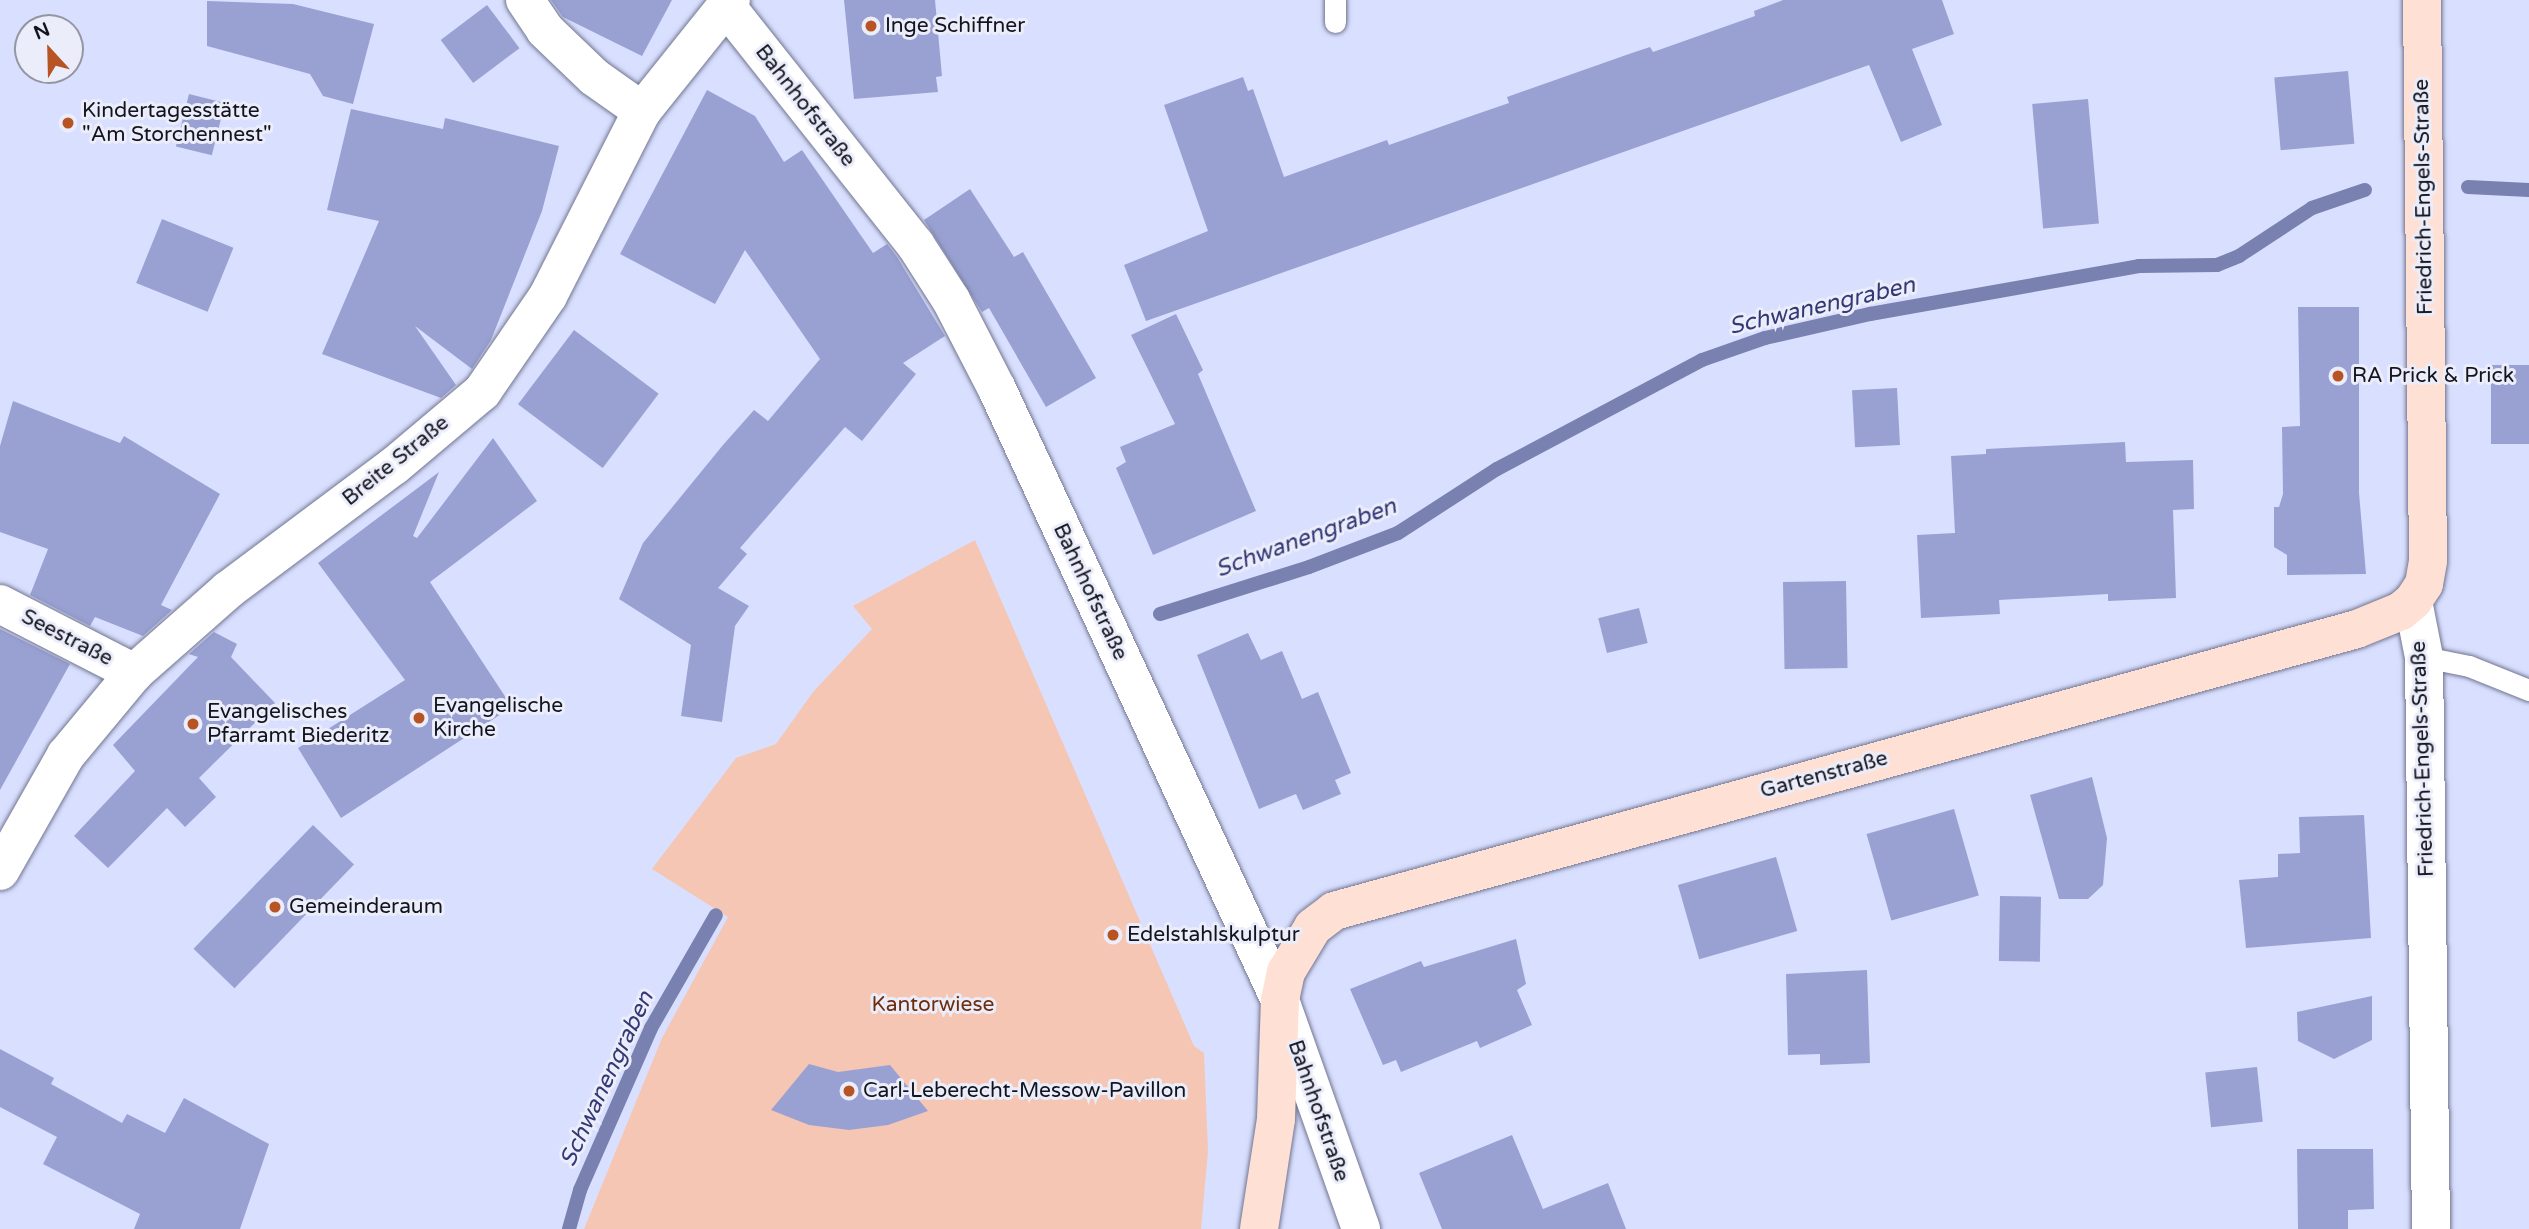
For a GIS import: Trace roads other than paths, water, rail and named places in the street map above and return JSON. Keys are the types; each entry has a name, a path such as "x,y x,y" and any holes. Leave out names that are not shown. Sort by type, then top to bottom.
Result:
{"street":[{"path":"524,0 545,30 594,77 642,111"},
{"name":"Friedrich-Engels-Straße","path":"2422,0 2428,561 2424,584 2413,601 2424,657 2431,1229"},
{"name":"Breite Straße","path":"0,872 66,755 134,673 229,590 394,466 482,392 548,296 642,111 668,73 729,4"},
{"name":"Bahnhofstraße","path":"729,4 907,234 951,300 997,389 1280,1000 1361,1229"},
{"name":"Gartenstraße","path":"1259,1229 1276,1119 1280,1000 1296,949 1313,927 1334,912 2357,629 2413,601"},
{"name":"Seestraße","path":"0,604 134,673"}],"lane":[{"path":"1335,0 1335,22"},
{"path":"2424,657 2469,666 2529,690"}],"waterway":[{"name":"Schwanengraben","path":"2468,187 2529,190"},
{"name":"Schwanengraben","path":"1160,614 1309,567 1398,533 1497,469 1702,360 1765,338 1870,314 2139,266 2217,265 2239,256 2312,208 2365,190"},
{"name":"Schwanengraben","path":"569,1229 580,1190 651,1028 716,915"}],"place":[{"name":"Inge Schiffner","path":"871,26"},
{"name":"Kindertagesstätte \"Am Storchennest\"","path":"68,123"},
{"name":"RA Prick & Prick","path":"2338,376"},
{"name":"Evangelische Kirche","path":"419,718"},
{"name":"Evangelisches Pfarramt Biederitz","path":"193,724"},
{"name":"Gemeinderaum","path":"275,907"},
{"name":"Edelstahlskulptur","path":"1113,935"},
{"name":"Carl-Leberecht-Messow-Pavillon","path":"849,1091"}],"park label":[{"name":"Kantorwiese","path":"933,1005"}]}
